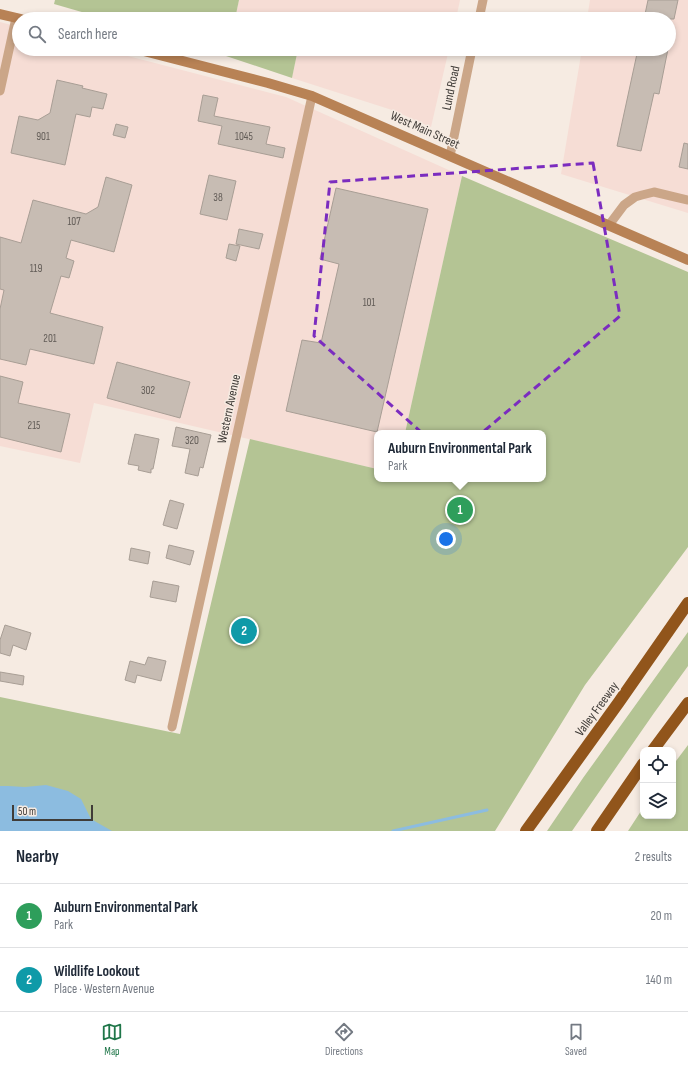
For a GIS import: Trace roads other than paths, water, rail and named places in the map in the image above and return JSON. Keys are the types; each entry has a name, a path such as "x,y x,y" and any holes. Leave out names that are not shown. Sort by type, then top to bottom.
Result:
{"highway":[{"name":"Valley Freeway","path":"526,831 615,709 688,603"},
{"path":"655,747 688,703"},
{"path":"596,831 640,768"}],"main road":[{"path":"0,14 12,17"},
{"name":"West Main Street","path":"163,56 312,96 688,260"}],"street":[{"path":"480,12 483,0"},
{"path":"0,90 12,42"},
{"name":"Lund Road","path":"450,156 471,56"},
{"name":"Western Avenue","path":"172,726 197,620 312,96"},
{"path":"609,225 624,205 635,197 654,192 688,200"}],"water":[{"path":"46,785 68,791 81,799 91,819 112,831 0,831 0,786 25,787"}],"waterway":[{"path":"393,831 487,810"}],"place":[{"name":"Auburn Environmental Park","path":"460,510"},
{"name":"Wildlife Lookout","path":"244,631"}]}
